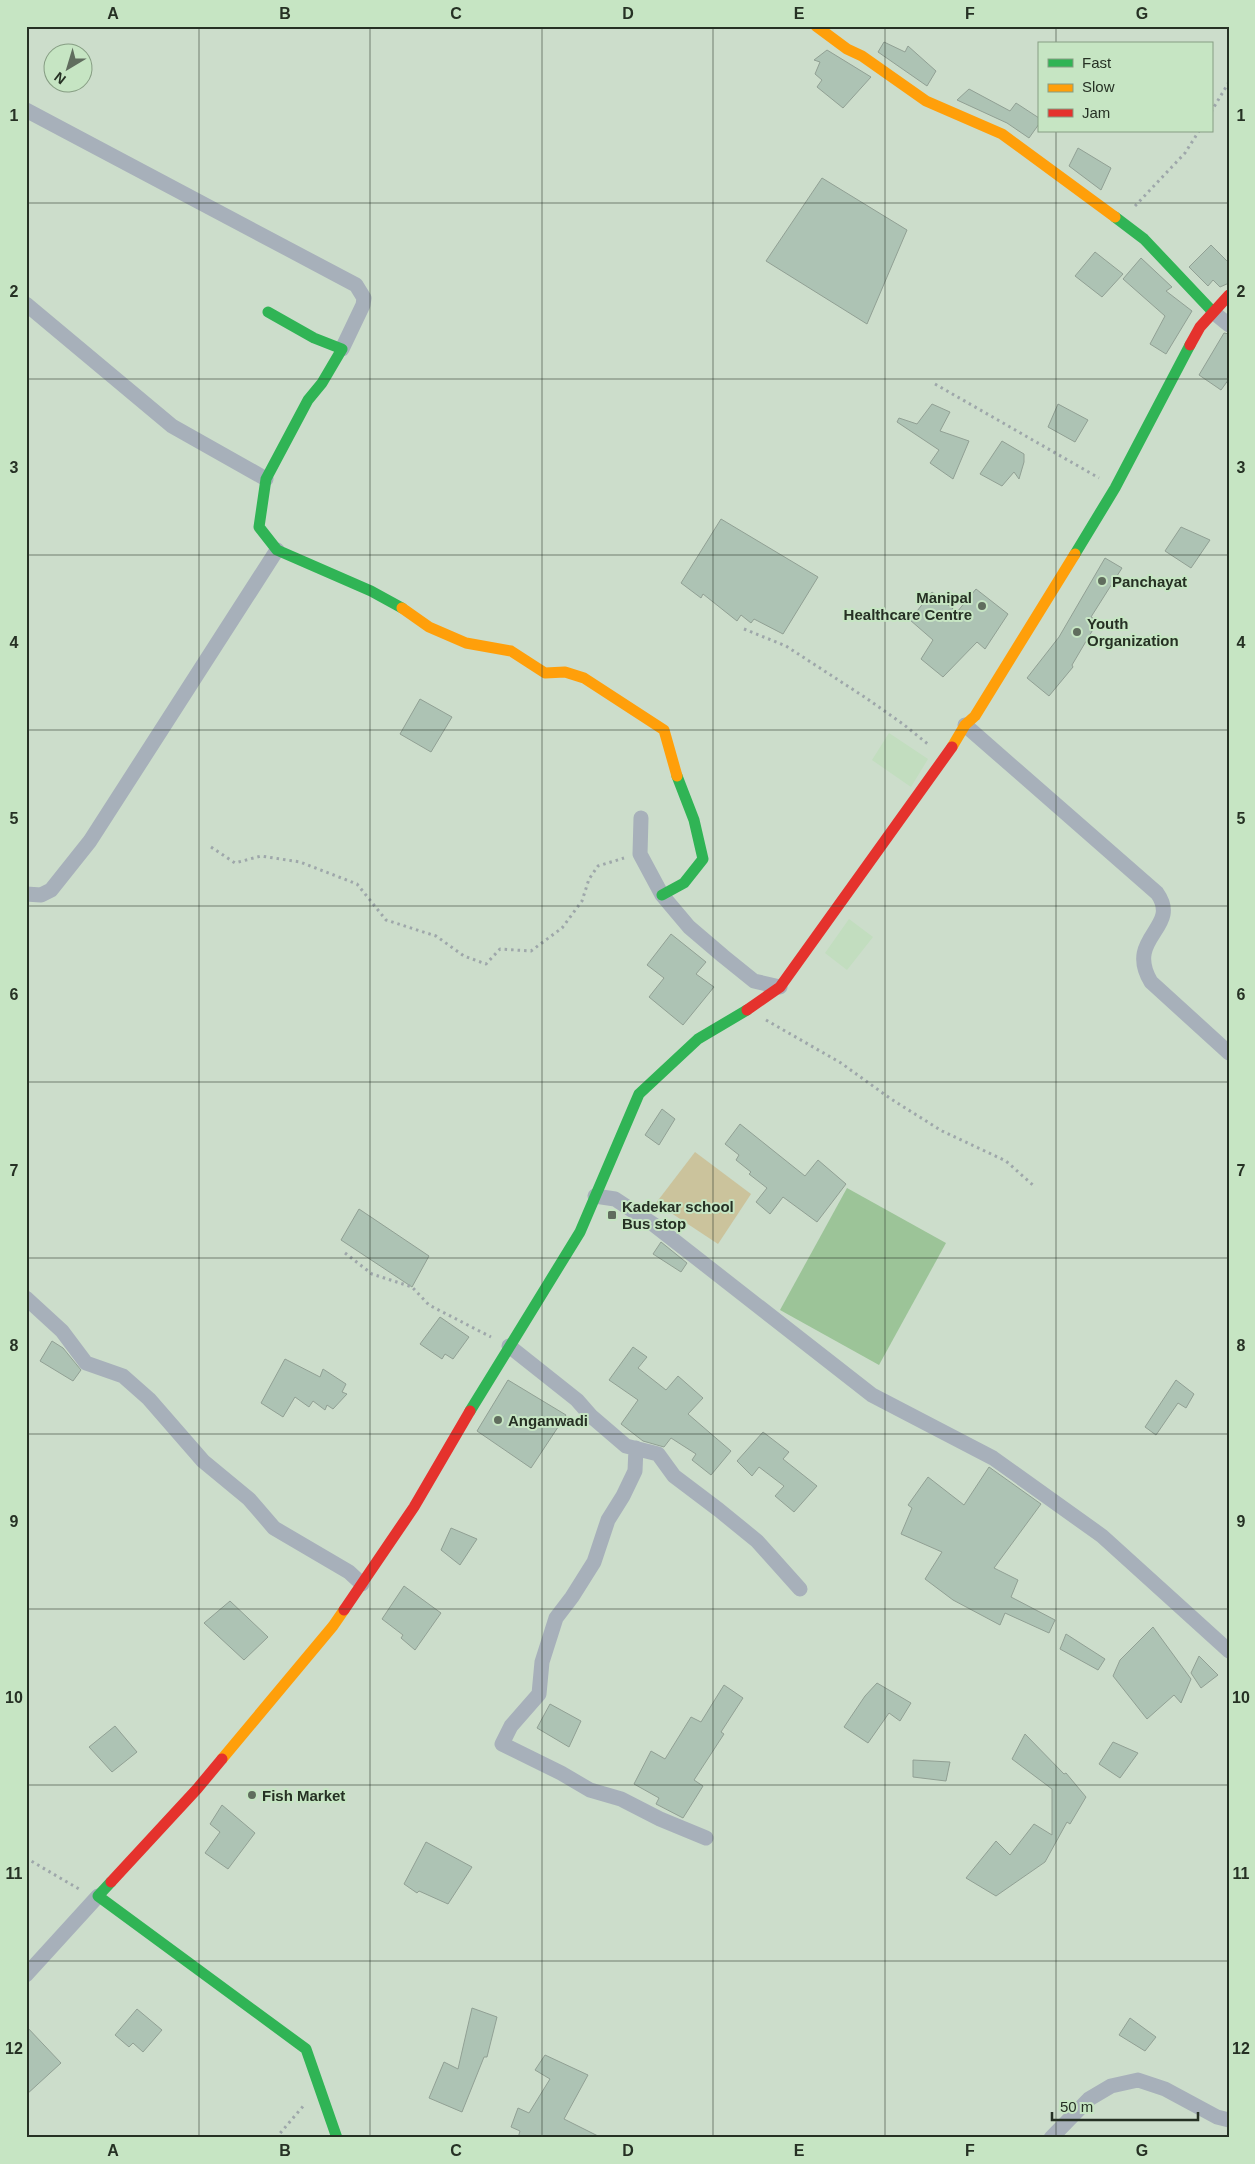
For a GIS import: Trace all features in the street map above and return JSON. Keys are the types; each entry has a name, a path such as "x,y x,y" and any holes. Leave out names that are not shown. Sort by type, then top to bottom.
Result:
{"main road":[{"path":"816,26 847,49 862,56 926,101 1002,134 1073,184 1144,239 1213,312"},
{"path":"337,2138 306,2049 96,1898 233,1746 333,1626 414,1508 509,1346 580,1232 639,1094 698,1039 780,987 941,764 965,725 975,716 1115,488 1200,327 1229,295"},
{"path":"268,312 314,338 342,349 322,383 308,400 266,480 259,527 277,550 371,591 438,631 466,643 511,651 545,674 564,672 584,678 664,730 676,774 694,820 703,859 684,883 662,895"}],"street":[{"path":"26,110 356,285 364,298 364,305 342,349"},
{"path":"26,304 172,426 266,480"},
{"path":"1213,312 1229,325"},
{"path":"26,894 41,895 51,890 90,840 277,550"},
{"path":"965,725 1157,893 1164,908 1163,916 1144,949 1142,961 1144,971 1151,982 1229,1053"},
{"path":"641,818 640,854 662,895 689,927 754,981 780,987"},
{"path":"595,1196 615,1199 653,1224 872,1395 993,1458 1102,1536 1229,1651"},
{"path":"26,1298 62,1331 86,1363 123,1376 149,1399 204,1461 249,1500 274,1528 349,1572 362,1584"},
{"path":"509,1346 577,1400 626,1446 658,1454 674,1476 720,1510 757,1541 800,1589"},
{"path":"636,1448 634,1471 623,1496 608,1520 594,1562 556,1618 542,1662 539,1694 511,1726 502,1744 561,1773 590,1790 621,1799 660,1819 706,1838"},
{"path":"26,1975 96,1898"},
{"path":"1051,2138 1088,2099 1111,2086 1138,2080 1165,2089 1217,2117 1229,2120"}],"path":[{"path":"1212,110 1229,82"},
{"path":"1120,221 1185,153 1198,132"},
{"path":"935,384 1115,488"},
{"path":"744,629 786,646 873,703 927,742 941,764"},
{"path":"211,847 236,862 261,856 300,862 357,884 386,920 436,936 464,956 486,964 500,949 531,951 562,928 582,901 589,879 598,866 640,854"},
{"path":"763,1019 841,1063 891,1099 942,1132 1006,1161 1034,1186"},
{"path":"345,1253 372,1274 412,1287 429,1305 509,1346"},
{"path":"26,1858 96,1898"},
{"path":"276,2138 319,2088"}],"shaded area":[{"path":"889,733 928,759 911,787 872,760"},
{"path":"849,919 873,937 847,970 825,953"},
{"path":"695,1152 751,1194 718,1244 656,1203"},
{"path":"847,1188 946,1243 879,1365 780,1310"}],"building":[{"path":"884,42 905,52 908,46 936,71 927,86 878,52"},
{"path":"827,50 871,77 843,108 817,87 822,80 815,74 820,62 814,60"},
{"path":"969,89 1010,111 1016,103 1038,117 1038,125 1029,138 1007,123 957,100"},
{"path":"1078,148 1111,168 1101,190 1069,166"},
{"path":"822,178 907,230 867,324 766,261"},
{"path":"1211,245 1229,263 1229,283 1220,287 1213,280 1208,286 1189,267"},
{"path":"1095,252 1123,274 1102,297 1075,276"},
{"path":"1141,258 1172,287 1166,291 1192,311 1166,354 1150,344 1165,316 1123,279"},
{"path":"1224,333 1229,334 1229,379 1221,390 1199,375"},
{"path":"932,404 950,412 940,431 969,441 953,479 930,463 939,450 897,422 899,418 917,424"},
{"path":"1058,404 1088,420 1075,442 1048,427"},
{"path":"1002,441 1024,454 1024,462 1019,479 1014,472 1002,486 980,474"},
{"path":"721,519 818,577 783,634 754,619 751,623 741,615 737,621 703,594 701,598 681,583"},
{"path":"1181,527 1210,540 1191,568 1165,551"},
{"path":"1105,558 1122,568 1091,617 1098,621 1072,665 1073,667 1049,696 1027,678 1059,637"},
{"path":"976,589 1008,614 985,649 977,642 943,677 921,659 933,640 910,620 932,592 957,612"},
{"path":"420,699 452,717 431,752 400,734"},
{"path":"671,934 706,962 696,974 714,987 683,1025 649,997 664,978 647,965"},
{"path":"662,1109 675,1119 659,1145 645,1135"},
{"path":"740,1124 805,1176 818,1160 846,1184 817,1222 783,1197 770,1214 756,1202 767,1188 749,1174 751,1172 736,1160 739,1155 725,1144"},
{"path":"359,1209 429,1256 412,1287 341,1240"},
{"path":"661,1242 687,1263 681,1272 653,1254"},
{"path":"440,1317 469,1337 453,1359 445,1354 442,1359 420,1344"},
{"path":"52,1341 63,1348 81,1370 73,1381 40,1361"},
{"path":"633,1347 647,1357 638,1368 666,1390 678,1376 703,1398 688,1414 731,1451 711,1475 692,1460 696,1454 671,1438 664,1447 643,1441 621,1424 638,1400 609,1380"},
{"path":"285,1359 320,1377 323,1369 346,1384 342,1392 347,1394 333,1409 327,1405 325,1410 313,1401 309,1407 295,1397 283,1417 261,1403"},
{"name":"Anganwadi","path":"508,1380 566,1415 531,1468 477,1431"},
{"path":"1176,1380 1194,1394 1186,1408 1178,1403 1156,1435 1145,1427"},
{"path":"763,1432 789,1452 783,1459 817,1486 794,1512 775,1496 784,1486 759,1467 752,1476 737,1461"},
{"path":"989,1467 1041,1504 994,1568 1018,1580 1011,1597 1055,1620 1049,1633 1005,1613 1000,1625 953,1600 925,1579 942,1552 901,1534 912,1508 908,1505 928,1477 964,1505"},
{"path":"451,1528 477,1539 460,1565 441,1550"},
{"path":"404,1586 441,1613 415,1650 401,1638 403,1635 382,1619"},
{"path":"230,1601 268,1637 244,1660 204,1623"},
{"path":"1153,1627 1191,1679 1181,1703 1174,1695 1147,1719 1113,1676 1120,1660"},
{"path":"1066,1634 1105,1659 1098,1670 1060,1649"},
{"path":"1199,1656 1218,1675 1201,1688 1191,1673"},
{"path":"877,1683 911,1703 900,1721 889,1713 868,1743 844,1727 865,1696"},
{"path":"724,1685 743,1698 721,1732 724,1734 694,1780 703,1786 683,1818 656,1804 659,1798 634,1784 651,1751 665,1759 691,1717 701,1722"},
{"path":"550,1704 581,1721 569,1747 537,1728"},
{"path":"115,1726 137,1752 112,1772 89,1747"},
{"path":"1025,1734 1064,1774 1066,1773 1086,1797 1070,1824 1067,1822 1045,1862 996,1896 966,1878 996,1841 1010,1855 1034,1824 1052,1835 1052,1789 1012,1759"},
{"path":"1113,1742 1138,1753 1120,1778 1099,1764"},
{"path":"913,1760 950,1762 946,1781 913,1777"},
{"path":"222,1805 255,1833 228,1869 205,1853 220,1832 210,1824"},
{"path":"426,1842 472,1867 448,1904 419,1891 417,1893 404,1884"},
{"path":"472,2008 497,2017 487,2057 484,2057 462,2112 429,2098 444,2062 458,2069"},
{"path":"137,2009 162,2030 143,2052 133,2043 129,2047 115,2035"},
{"path":"1130,2018 1156,2037 1145,2051 1119,2035"},
{"path":"26,2026 61,2063 26,2095"},
{"path":"545,2055 588,2075 564,2119 602,2138 518,2138 520,2131 511,2127 518,2108 529,2113 550,2079 535,2070"}],"traffic: fast":[{"path":"1115,217 1144,239 1213,312"},
{"path":"268,312 314,338 342,349 322,383 308,400 266,479 259,527 277,550 371,591 402,608"},
{"path":"1075,554 1115,488 1190,345"},
{"path":"662,895 684,883 703,859 694,820 677,776"},
{"path":"470,1411 580,1232 639,1094 698,1039 747,1010"},
{"path":"111,1882 98,1896 306,2049 337,2138"}],"traffic: slow":[{"path":"816,26 847,49 862,56 926,101 1002,134 1115,217"},
{"path":"952,747 965,725 975,716 1075,554"},
{"path":"402,608 429,627 466,643 511,651 545,673 565,672 584,678 664,730 677,776"},
{"path":"222,1759 333,1626 344,1610"}],"traffic: jam":[{"path":"1190,345 1200,327 1229,295"},
{"path":"747,1010 780,987 952,747"},
{"path":"344,1610 414,1507 470,1411"},
{"path":"111,1882 197,1789 222,1759"}],"place":[{"name":"Panchayat","path":"1102,581"},
{"name":"Manipal Healthcare Centre","path":"982,606"},
{"name":"Youth Organization","path":"1077,632"},
{"name":"Kadekar school Bus stop","path":"612,1215"},
{"name":"Anganwadi","path":"498,1420"},
{"name":"Fish Market","path":"252,1795"}]}
